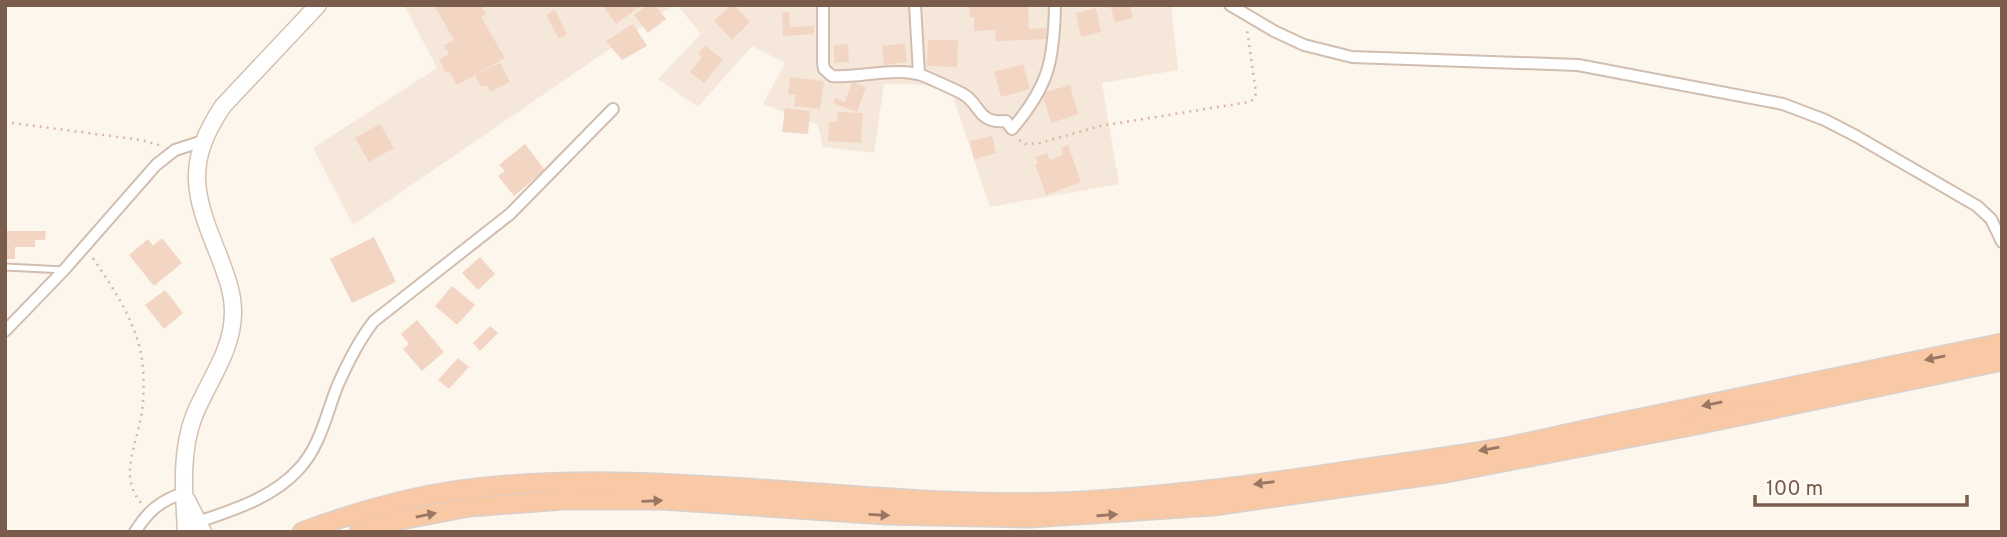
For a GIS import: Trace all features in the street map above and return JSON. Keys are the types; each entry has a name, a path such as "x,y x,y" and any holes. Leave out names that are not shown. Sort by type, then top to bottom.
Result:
{"highway":[{"path":"302,532 363,512 449,492 535,485 616,482 885,499 985,502 1081,501 1212,489 1311,477 1512,446 2002,343"},
{"path":"360,532 396,521 469,507 564,500 662,500 886,515 1030,518 1213,506 1446,473 1701,424 2002,360"}],"main road":[{"path":"196,529 183,493 190,429 228,346 233,320 232,292 201,211 198,194 196,176 203,141 223,106 316,6"}],"street":[{"path":"823,5 822,63 832,76 919,74 964,94 982,116 995,121 1006,121 1012,129 1030,109 1049,72 1054,41 1055,5"},
{"path":"915,5 919,74"},
{"path":"1230,5 1304,44 1352,57 1578,65 1783,104 1825,120 1856,136 1976,206 1992,219 2002,242"},
{"path":"196,529 264,496 286,482 298,470 314,448 338,386 362,336 374,321 510,214 612,109"},
{"path":"5,331 64,270 156,165 175,150 203,141"},
{"path":"135,532 149,511 165,500 183,493"}],"lane":[{"path":"5,267 64,270"}],"path":[{"path":"1012,129 1022,143 1035,144 1100,126 1249,102 1254,99 1256,90 1244,13"},
{"path":"5,122 141,140 175,150"},
{"path":"85,246 121,299 137,338 143,367 143,400 130,461 130,477 134,492 149,511"}],"shaded area":[{"path":"404,5 674,5 353,225 313,148 437,68"},
{"path":"677,5 1171,5 1178,70 1102,83 1119,184 990,207 949,85 884,84 874,153 823,147 818,125 763,104 785,63 752,46 698,107 658,79 701,34"}],"building":[{"path":"434,5 481,5 486,14 481,17 505,58 478,73 500,63 510,82 490,92 487,85 481,87 475,75 457,85 439,60 449,54 444,45 454,40"},
{"path":"602,5 642,5 616,24"},
{"path":"647,5 655,5 666,19 648,33 634,15"},
{"path":"731,5 750,22 732,40 714,21"},
{"path":"969,5 1028,5 1029,29 1046,28 1047,39 996,41 995,30 974,31 974,17 970,17"},
{"path":"1110,5 1130,5 1133,18 1115,22"},
{"path":"1096,8 1101,32 1081,37 1076,13"},
{"path":"555,10 567,34 559,39 546,15"},
{"path":"789,12 790,27 814,26 814,34 783,36 782,13"},
{"path":"633,24 647,46 622,60 606,41"},
{"path":"928,40 958,40 957,67 927,66"},
{"path":"905,43 907,62 884,65 882,46"},
{"path":"848,44 849,62 834,63 834,45"},
{"path":"705,45 723,60 704,83 690,72 702,57 698,54"},
{"path":"1023,64 1030,89 1001,97 994,72"},
{"path":"790,77 824,81 820,109 794,106 796,95 788,94"},
{"path":"852,82 866,87 857,112 833,103 835,98 845,102"},
{"path":"1070,85 1078,114 1051,123 1042,93"},
{"path":"785,108 810,111 808,134 782,132"},
{"path":"838,112 863,113 861,143 828,141 829,122 837,122"},
{"path":"380,124 394,148 369,162 355,138"},
{"path":"992,136 996,153 974,159 970,141"},
{"path":"525,144 545,170 514,196 498,176 505,171 499,165"},
{"path":"1068,145 1081,182 1046,195 1035,157 1047,153 1050,160 1063,155 1061,148"},
{"path":"5,231 46,231 45,240 35,240 35,247 15,247 15,259 5,259"},
{"path":"374,237 396,282 352,303 330,259"},
{"path":"162,238 182,263 154,286 129,255 148,239 153,246"},
{"path":"480,257 495,274 478,290 462,273"},
{"path":"452,286 475,305 457,325 435,306"},
{"path":"165,290 183,313 164,329 145,305"},
{"path":"417,320 444,352 422,371 403,349 409,344 401,334"},
{"path":"490,326 498,333 480,351 473,343"},
{"path":"458,358 469,367 449,389 438,380"}]}
